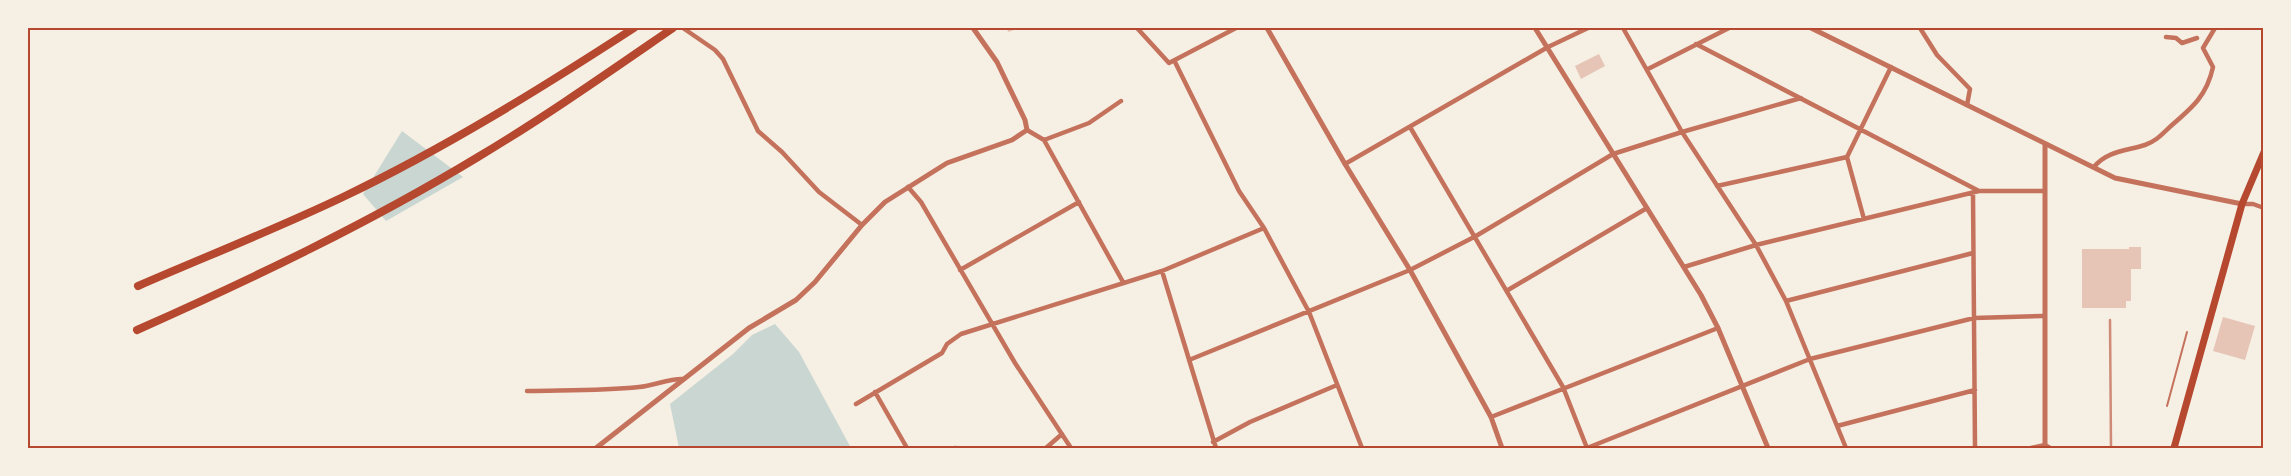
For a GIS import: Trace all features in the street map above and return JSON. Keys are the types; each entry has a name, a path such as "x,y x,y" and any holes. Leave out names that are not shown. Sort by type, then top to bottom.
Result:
{"highway":[{"path":"138,286 342,197 459,136 543,86 634,28"},
{"path":"137,330 242,283 366,221 478,157 673,28"},
{"path":"2174,448 2242,204 2264,152"}],"street":[{"path":"684,28 723,59 758,130 782,152 819,192 862,225"},
{"path":"973,28 997,62 1025,120 1027,130 1044,140 1124,282"},
{"path":"1138,28 1169,63 1175,62 1236,28"},
{"path":"1267,28 1345,164 1410,270 1491,417 1502,448"},
{"path":"1535,28 1684,267 1718,328 1768,448"},
{"path":"1345,164 1548,47 1588,28"},
{"path":"1623,28 1648,69 1682,132 1756,245 1786,302 1846,448"},
{"path":"1648,69 1729,28"},
{"path":"1811,28 2115,178 2242,204 2253,204 2264,208"},
{"path":"1920,28 1937,55 1970,89 1967,105"},
{"path":"2094,167 2100,160 2119,151 2146,145 2158,139 2193,108 2208,85 2212,74 2213,67 2203,48 2215,28"},
{"path":"2166,38 2176,38 2182,43 2197,38"},
{"path":"1696,44 1861,129 1976,192"},
{"path":"1175,62 1239,191 1264,228 1309,312 1362,448"},
{"path":"1864,219 1847,157 1890,68"},
{"path":"1189,360 1410,270 1476,236 1613,154 1801,98"},
{"path":"1044,140 1089,123 1121,101"},
{"path":"1410,127 1508,290 1563,387 1587,448 1810,359 1974,318 2043,316"},
{"path":"596,448 749,328 796,300 809,288 862,225 885,202 948,163 1012,140 1027,130"},
{"path":"2045,144 2043,316 2045,447"},
{"path":"1717,186 1847,157"},
{"path":"908,187 921,202 1018,369 1071,448"},
{"path":"1684,267 1756,245 1976,192 2044,191"},
{"path":"1976,192 1973,254 1976,448"},
{"path":"960,270 1079,202"},
{"path":"1508,290 1647,208"},
{"path":"856,404 942,353 947,344 961,334 1162,271 1264,228"},
{"path":"1786,302 1973,254"},
{"path":"1162,271 1216,448"},
{"path":"1491,417 1563,387 1718,328"},
{"path":"527,391 614,390 642,387 676,379 684,380"},
{"path":"1213,442 1250,422 1337,385"},
{"path":"1837,426 1975,390"},
{"path":"875,392 907,448"},
{"path":"1046,448 1062,434"},
{"path":"2031,448 2050,448"}],"lane":[{"path":"2167,406 2187,332"}],"shaded area":[{"path":"402,131 463,177 386,221 363,194"},
{"path":"775,324 799,352 851,448 679,448 670,404 733,354 752,335"}],"building":[{"path":"1007,28 1020,28 1008,32"},
{"path":"1599,54 1605,66 1581,79 1575,66"},
{"path":"2129,247 2141,247 2141,269 2131,269 2131,301 2126,301 2126,308 2082,308 2082,249 2129,249"},
{"path":"2223,317 2255,326 2245,360 2213,351"}],"railway":[{"path":"2110,320 2111,448"}]}
